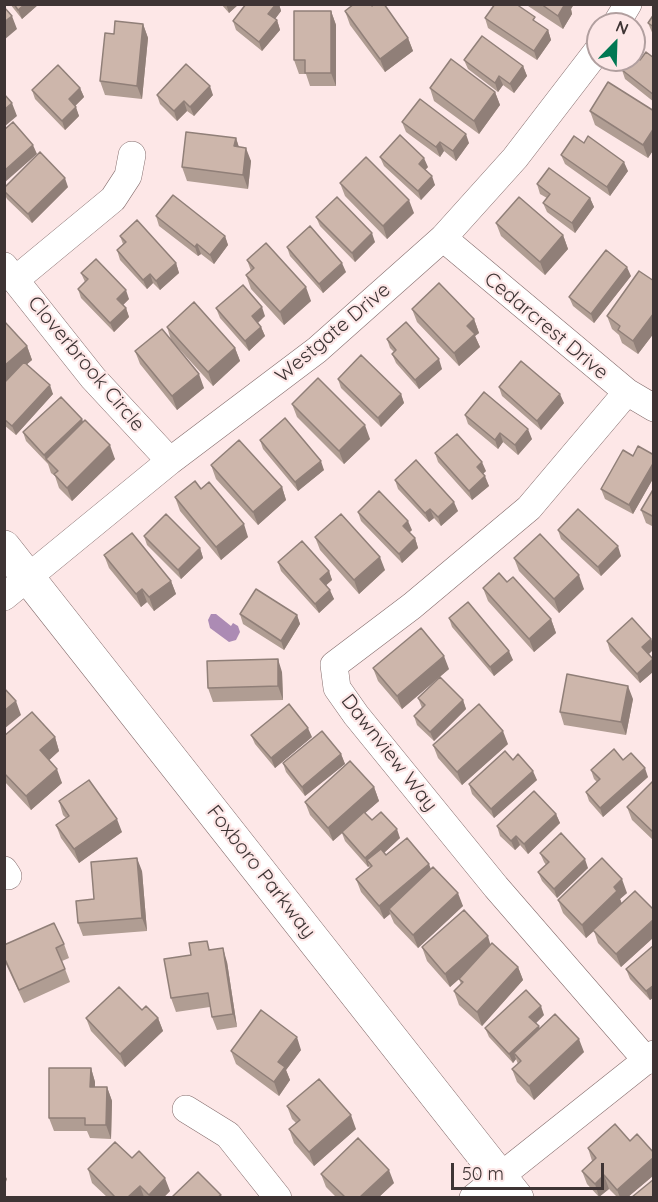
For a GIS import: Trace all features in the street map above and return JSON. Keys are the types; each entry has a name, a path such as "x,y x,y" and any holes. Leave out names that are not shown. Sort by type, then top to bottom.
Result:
{"main road":[{"name":"Foxboro Parkway","path":"4,547 17,587 508,1187"}],"street":[{"name":"Westgate Drive","path":"17,587 170,461 317,350 443,238 515,158 586,66"},
{"path":"10,273 113,199 128,176 132,155"},
{"name":"Cedarcrest Drive","path":"443,238 464,258 627,392 654,408"},
{"name":"Cloverbrook Circle","path":"10,273 93,378 170,461"},
{"name":"Dawnview Way","path":"627,392 529,508 412,606 334,665 337,688 356,715 496,887 650,1058"},
{"path":"473,1197 508,1187 650,1058"},
{"path":"186,1109 228,1135 278,1197"}],"shaded area":[{"path":"211,614 216,614 231,626 233,623 238,626 240,632 236,640 229,642 210,628 208,620"}],"building":[{"path":"14,4 25,4 18,10"},
{"path":"246,4 276,4 268,14 277,20 259,42 233,21"},
{"path":"354,4 371,4 372,6 384,4 408,38 380,59 345,11"},
{"path":"495,4 516,4 535,17 533,20 548,30 534,51 485,18"},
{"path":"541,4 565,4 558,16"},
{"path":"4,7 12,16 4,22"},
{"path":"294,11 331,11 331,73 305,73 305,60 294,60"},
{"path":"654,14 654,27 648,23"},
{"path":"115,21 143,24 137,86 100,81 105,33 114,34"},
{"path":"482,36 523,66 510,84 499,76 495,83 464,60"},
{"path":"646,52 654,58 654,95 625,72 646,72"},
{"path":"451,59 495,92 474,121 430,88"},
{"path":"186,64 210,86 190,107 184,101 174,111 157,95"},
{"path":"58,65 80,88 69,99 76,107 62,121 32,90"},
{"path":"608,82 654,111 654,128 643,145 590,111"},
{"path":"4,94 12,103 4,110"},
{"path":"420,99 466,134 453,151 440,142 436,147 402,122"},
{"path":"13,122 33,145 4,171 4,130"},
{"path":"186,132 236,138 234,146 246,148 243,175 182,167"},
{"path":"400,135 424,158 419,164 432,176 418,191 380,157"},
{"path":"574,136 584,143 588,136 624,162 607,187 561,155"},
{"path":"40,152 65,178 28,214 4,191 4,188"},
{"path":"366,157 409,200 383,226 340,183"},
{"path":"549,168 590,198 572,223 543,203 550,194 537,184"},
{"path":"173,195 225,236 210,255 197,244 195,247 156,216"},
{"path":"337,197 372,233 352,253 316,217"},
{"path":"519,197 563,235 540,262 496,223"},
{"path":"137,220 176,263 156,281 150,274 143,280 117,250 126,242 120,236"},
{"path":"310,226 342,263 319,284 287,247"},
{"path":"266,243 306,287 280,312 246,275 254,268 247,260"},
{"path":"606,250 627,267 591,314 569,297"},
{"path":"96,259 126,290 117,299 126,308 110,323 78,289 88,279 81,273"},
{"path":"639,271 654,281 654,313 633,341 618,330 620,326 607,316"},
{"path":"439,283 474,319 467,326 475,334 454,353 412,309"},
{"path":"243,285 262,307 252,316 261,327 245,341 216,308"},
{"path":"194,302 235,348 208,372 167,327"},
{"path":"4,321 27,346 4,366"},
{"path":"406,322 439,359 415,380 392,354 396,350 387,339"},
{"path":"162,329 199,374 172,396 135,351"},
{"path":"361,355 401,394 378,418 338,379"},
{"path":"521,361 560,394 537,421 499,387"},
{"path":"24,362 50,385 12,426 4,419 4,383"},
{"path":"318,378 365,425 339,451 292,404"},
{"path":"484,392 528,429 515,445 500,433 495,440 465,415"},
{"path":"61,397 82,419 44,455 23,432"},
{"path":"285,418 321,461 295,482 260,440"},
{"path":"85,420 110,445 67,488 54,474 58,471 46,459"},
{"path":"457,434 482,462 477,467 485,476 469,491 435,453"},
{"path":"239,440 282,487 253,512 211,465"},
{"path":"638,446 654,455 654,462 629,505 601,489 623,450 633,456"},
{"path":"416,460 454,502 438,517 430,509 425,513 395,480"},
{"path":"195,481 201,489 209,482 244,524 216,547 175,497"},
{"path":"654,488 654,517 641,510"},
{"path":"379,491 408,521 403,526 415,538 399,554 358,512"},
{"path":"578,509 618,546 598,567 558,530"},
{"path":"166,514 200,548 178,570 144,536"},
{"path":"341,514 380,557 354,580 315,537"},
{"path":"132,533 171,581 149,597 142,589 136,594 104,555"},
{"path":"540,534 579,575 554,599 514,558"},
{"path":"302,541 329,571 320,579 330,590 315,604 278,562"},
{"path":"499,573 507,582 513,577 551,619 529,639 483,588"},
{"path":"256,589 297,615 281,641 240,614"},
{"path":"468,602 509,651 490,667 449,618"},
{"path":"632,618 651,639 642,647 653,659 637,674 607,641"},
{"path":"421,628 444,656 397,696 373,668"},
{"path":"278,659 278,686 208,688 207,661"},
{"path":"567,674 628,686 621,722 560,712"},
{"path":"440,677 463,700 430,732 414,716 425,705 418,698"},
{"path":"4,688 16,701 4,711"},
{"path":"289,704 308,728 271,758 251,735"},
{"path":"479,704 503,731 457,772 433,745"},
{"path":"32,712 55,737 40,750 57,769 26,796 4,773 4,736"},
{"path":"322,731 341,754 302,787 283,763"},
{"path":"614,749 623,760 631,753 645,768 600,808 586,792 600,779 591,770"},
{"path":"505,751 513,760 518,754 533,771 491,809 469,784"},
{"path":"350,761 374,787 328,828 305,802"},
{"path":"89,780 117,819 74,849 56,825 69,816 59,801"},
{"path":"654,780 654,830 652,831 627,807"},
{"path":"534,791 556,814 524,844 516,836 511,841 497,826"},
{"path":"364,812 372,820 381,812 397,829 365,858 342,832"},
{"path":"561,833 585,859 554,889 538,872 549,862 540,853"},
{"path":"407,838 429,864 379,906 356,879 372,866 367,860 381,849 386,855"},
{"path":"137,858 142,918 78,923 76,901 94,899 91,862"},
{"path":"602,858 622,879 614,887 617,891 582,925 558,900"},
{"path":"433,867 458,893 413,935 389,909"},
{"path":"635,891 654,910 654,919 616,954 593,930"},
{"path":"464,910 488,936 445,974 422,947"},
{"path":"54,923 64,944 56,948 65,969 19,990 4,957 4,945"},
{"path":"207,941 209,950 223,948 233,1014 212,1017 208,993 171,998 164,959 191,955 189,943"},
{"path":"492,943 518,967 477,1012 454,991 463,982 459,979"},
{"path":"654,945 654,985 646,991 626,969"},
{"path":"119,987 142,1010 146,1006 158,1018 120,1054 86,1018"},
{"path":"526,990 541,1006 529,1017 539,1026 509,1054 485,1028"},
{"path":"261,1010 297,1037 278,1062 285,1067 274,1082 231,1051"},
{"path":"555,1014 579,1039 529,1086 512,1069 521,1061 514,1053"},
{"path":"49,1068 91,1068 90,1087 107,1087 106,1125 85,1125 85,1118 49,1118"},
{"path":"319,1079 351,1115 309,1152 289,1129 300,1120 287,1106"},
{"path":"615,1124 630,1141 637,1134 654,1153 654,1157 617,1190 604,1175 595,1184 582,1171 596,1158 588,1148"},
{"path":"358,1138 389,1170 360,1197 345,1197 321,1174"},
{"path":"115,1142 132,1158 139,1151 165,1178 149,1195 140,1186 128,1197 115,1197 88,1169"},
{"path":"198,1172 221,1195 218,1197 172,1197"},
{"path":"654,1179 654,1197 632,1197"}]}
